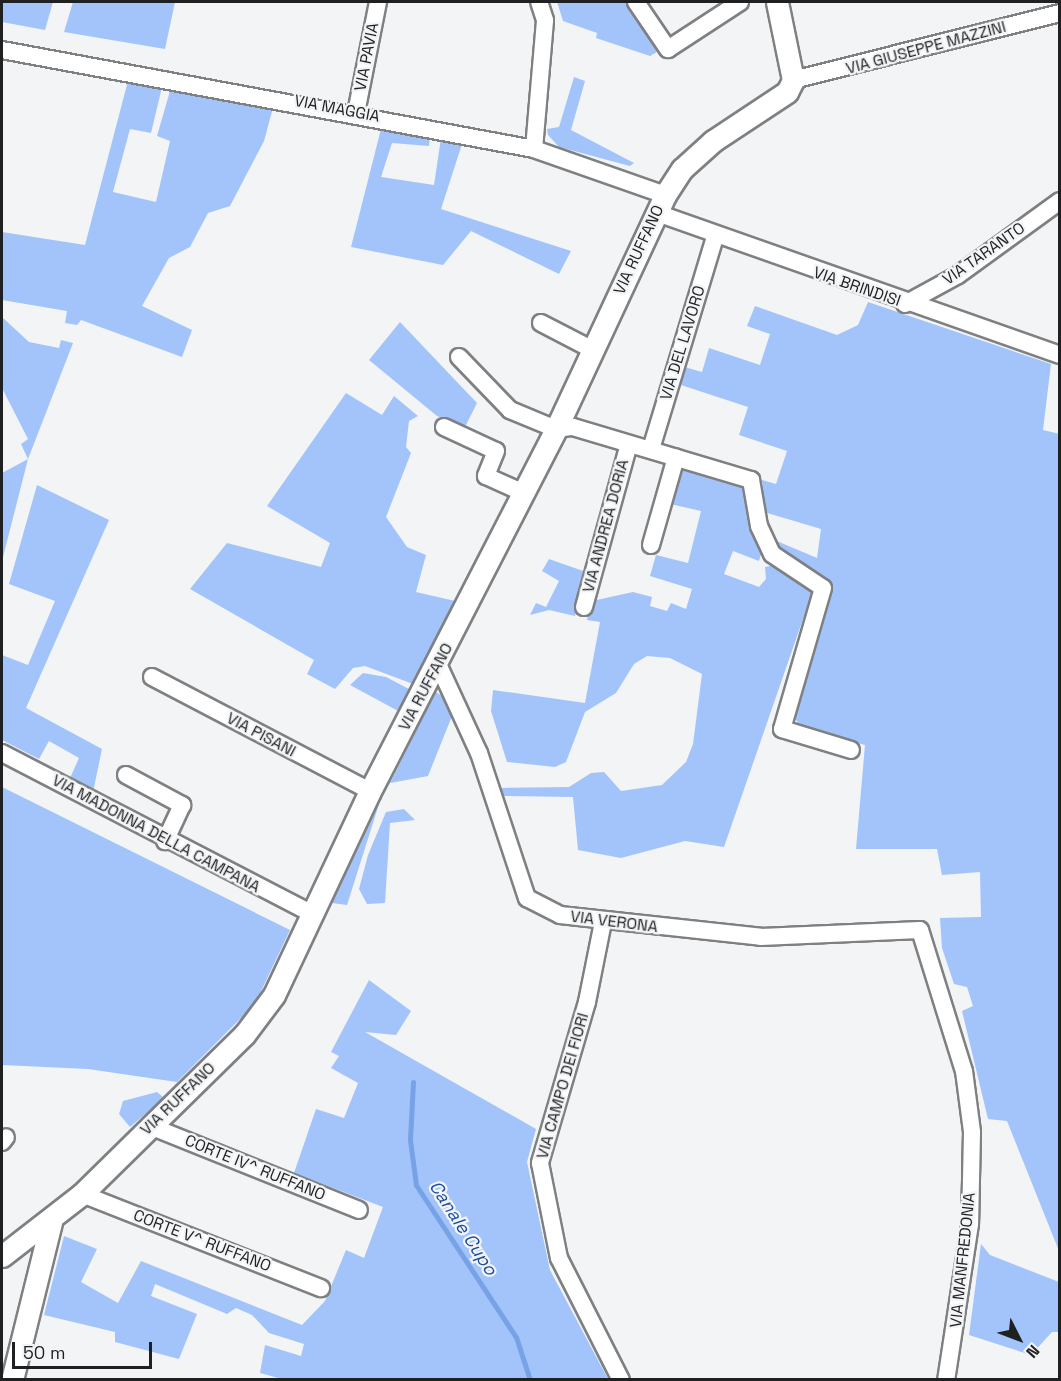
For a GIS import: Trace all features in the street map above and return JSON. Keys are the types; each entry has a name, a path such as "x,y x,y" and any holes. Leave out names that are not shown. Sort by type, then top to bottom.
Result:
{"street":[{"name":"VIA PAVIA","path":"356,113 378,2"},
{"path":"534,149 545,20 539,2"},
{"path":"636,2 668,49 740,2"},
{"path":"777,2 793,80"},
{"name":"VIA GIUSEPPE MAZZINI","path":"793,80 1059,13"},
{"name":"VIA MAGGIA","path":"2,50 356,113 534,149 661,204"},
{"name":"VIA RUFFANO","path":"3,1252 51,1222 82,1194 244,1035 274,995 370,791 465,612 556,429 661,204 682,169 713,141 777,101 793,80"},
{"name":"VIA TARANTO","path":"906,304 958,275 1059,201"},
{"name":"VIA BRINDISI","path":"661,204 716,237 1059,355"},
{"name":"VIA DEL LAVORO","path":"651,449 716,237"},
{"path":"541,323 593,350"},
{"path":"459,357 510,410 556,429 573,427 751,480 759,526 772,554 823,588 782,729 850,750"},
{"path":"444,427 496,451 486,476 524,493"},
{"name":"VIA ANDREA DORIA","path":"584,607 629,444"},
{"path":"651,545 676,457"},
{"name":"VIA VERONA","path":"438,664 479,753 527,898 560,915 603,922 761,937 920,930"},
{"name":"VIA PISANI","path":"152,677 370,791"},
{"name":"VIA MADONNA DELLA CAMPANA","path":"2,753 165,841 311,913"},
{"path":"126,775 182,805 165,841"},
{"name":"VIA CAMPO DEI FIORI","path":"603,922 587,1002 540,1163 559,1258 621,1380"},
{"name":"VIA MANFREDONIA","path":"920,930 964,1071 972,1132 970,1224 946,1380"},
{"name":"CORTE IV^ RUFFANO","path":"150,1126 359,1210"},
{"name":"CORTE V^ RUFFANO","path":"82,1194 321,1288"},
{"path":"12,1380 51,1222"}],"shaded area":[{"path":"2,2 53,2 45,30 2,22"},
{"path":"73,2 175,2 165,49 64,32"},
{"path":"557,2 626,2 657,52 650,56 596,38 597,33 563,21"},
{"path":"129,77 163,83 151,133 130,129 113,192 156,202 170,141 157,136 172,84 274,104 264,141 230,206 208,213 190,247 169,258 142,306 192,330 182,357 81,320 77,325 65,323 67,311 2,300 2,232 85,245"},
{"path":"574,77 585,81 571,130 634,163 630,166 559,147 548,135 547,129 559,127"},
{"path":"382,125 430,136 429,146 392,143 381,177 434,185 441,138 462,144 441,209 571,251 559,274 471,231 443,265 351,247"},
{"path":"868,302 1051,364 1043,430 1060,434 1059,1251 1007,1121 988,1119 962,1011 973,1006 967,987 954,984 942,948 940,918 981,917 980,872 942,875 937,849 856,849 865,745 800,727 794,716 831,582 782,552 772,539 817,558 821,529 764,512 762,480 776,484 787,451 739,435 748,407 675,383 681,366 702,372 709,348 760,365 770,334 747,326 755,306 837,335 858,325"},
{"path":"2,317 29,342 59,348 61,340 73,343 28,459 21,444 28,439 2,388"},
{"path":"400,322 477,403 465,427 437,416 369,360"},
{"path":"346,393 382,415 394,396 418,416 409,421 406,447 411,453 386,517 407,547 426,555 416,592 455,601 413,684 365,666 353,668 335,689 307,674 314,660 190,589 227,543 321,567 330,543 267,506"},
{"path":"28,459 2,561 2,473"},
{"path":"679,461 746,485 762,551 759,561 733,551 724,574 759,587 766,579 765,567 776,565 812,593 724,847 685,841 621,858 578,850 573,797 503,796 499,788 569,787 591,773 604,772 621,791 662,785 686,762 693,744 702,674 670,658 647,656 634,664 616,693 585,712 566,762 555,767 507,762 491,711 493,690 585,703 600,622 587,620 592,601 633,592 652,597 650,606 667,611 671,603 686,609 692,589 650,576 656,555 688,563 701,511 666,503"},
{"path":"37,485 109,520 26,708 102,749 93,792 70,778 79,758 49,741 39,759 2,740 2,655 28,665 55,601 9,584"},
{"path":"549,559 586,572 575,616 549,610 530,615 536,603 546,607 559,581 542,571"},
{"path":"363,673 386,677 411,690 400,712 350,685"},
{"path":"436,692 446,699 452,716 428,776 390,783"},
{"path":"2,787 290,930 255,1004 177,1082 88,1069 2,1065"},
{"path":"379,804 347,905 332,903"},
{"path":"404,809 415,820 390,823 385,903 367,904 359,889 368,855 386,812"},
{"path":"369,980 411,1011 396,1035 365,1032 536,1129 527,1162 550,1270 608,1379 282,1379 260,1373 265,1345 301,1356 304,1344 269,1333 252,1315 236,1308 227,1314 155,1284 151,1296 197,1314 179,1359 115,1342 115,1332 44,1315 64,1236 97,1249 81,1282 118,1303 141,1261 302,1325 325,1301 346,1250 364,1258 383,1207 294,1173 316,1109 344,1118 358,1083 331,1068 339,1056 331,1052"},
{"path":"157,1092 164,1098 130,1127 119,1114 123,1101"},
{"path":"981,1244 990,1255 1059,1282 1059,1332 1052,1332 1031,1355 969,1335"}],"waterway":[{"name":"Canale Cupo","path":"413,1082 410,1140 416,1185 516,1337 530,1380"}]}
